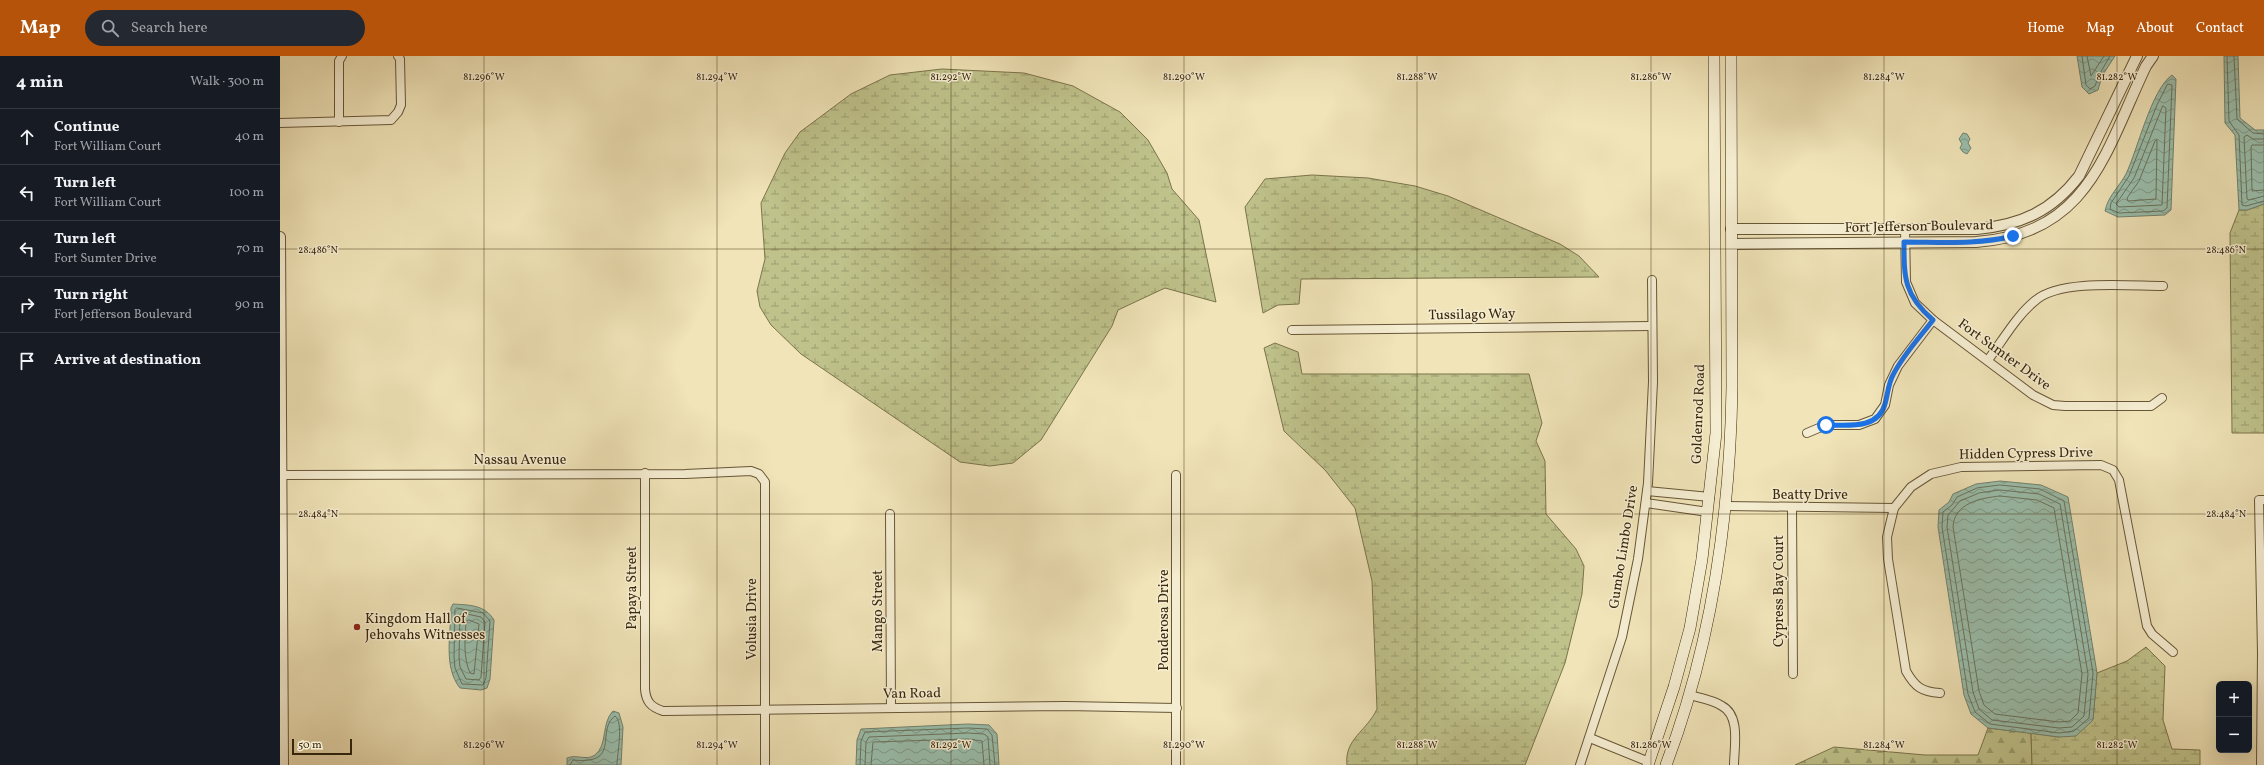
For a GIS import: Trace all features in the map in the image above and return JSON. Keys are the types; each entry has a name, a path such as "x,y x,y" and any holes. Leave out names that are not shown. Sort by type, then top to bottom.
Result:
{"main road":[{"name":"Goldenrod Road","path":"1649,763 1674,687 1690,628 1710,497 1716,433 1714,56"},
{"path":"1666,765 1689,695 1707,630 1721,551 1726,506 1731,439 1732,387 1731,56"},
{"path":"1715,202 1720,232 1725,239 1732,244"},
{"path":"1715,237 1725,250 1725,360 1732,387"}],"street":[{"path":"339,122 340,61 342,56"},
{"path":"280,122 391,120 401,105 400,59 398,56"},
{"name":"Fort Jefferson Boulevard","path":"1731,229 1977,229 1996,227 2024,220 2052,204 2070,189 2083,171 2137,56"},
{"name":"Fort Jefferson Boulevard","path":"1732,244 1996,240 2028,231 2061,213 2075,201 2096,174 2146,66 2153,56"},
{"name":"Fort Sumter Drive","path":"1904,228 1904,270 1909,293 1915,303 1933,320 2033,395 2053,405 2151,406 2162,398"},
{"path":"280,237 283,765"},
{"name":"Gumbo Limbo Drive","path":"1580,765 1622,637 1638,559 1647,491 1652,382 1652,280"},
{"path":"1988,360 2028,307 2047,293 2075,287 2163,286"},
{"path":"1807,433 1826,425 1859,425 1875,419 1885,405 1889,385 1898,366 1933,320"},
{"name":"Tussilago Way","path":"1292,330 1652,326"},
{"name":"Hidden Cypress Drive","path":"1940,693 1925,692 1913,685 1906,671 1888,559 1887,537 1894,508 1911,487 1931,474 1962,467 2100,466 2112,470 2119,480 2147,626 2152,634 2173,652"},
{"name":"Nassau Avenue","path":"281,475 685,474 751,471 759,474"},
{"name":"Papaya Street","path":"645,473 645,689 649,704"},
{"name":"Volusia Drive","path":"759,474 765,482 765,765"},
{"name":"Ponderosa Drive","path":"1176,475 1176,765"},
{"path":"1647,491 1710,497"},
{"path":"1671,507 1673,494"},
{"path":"2261,765 2263,742 2262,500"},
{"path":"1646,503 1708,512"},
{"name":"Beatty Drive","path":"1726,506 1792,508 1894,508"},
{"name":"Cypress Bay Court","path":"1792,508 1792,674"},
{"name":"Mango Street","path":"890,514 891,708"},
{"path":"1689,695 1722,705 1729,711 1734,725 1734,765"},
{"name":"Van Road","path":"649,704 663,711 1065,706 1177,708"},
{"path":"1590,738 1649,763"}],"green space":[{"path":"942,69 1024,73 1073,86 1120,112 1148,140 1167,173 1172,189 1199,220 1216,302 1165,288 1118,310 1112,326 1041,440 1013,463 990,466 960,462 801,354 771,325 760,307 757,291 765,259 761,203 785,153 800,132 851,94 890,75"},
{"path":"1312,175 1368,178 1415,186 1448,196 1560,244 1579,256 1599,277 1301,279 1299,304 1278,305 1263,313 1245,207 1265,179"},
{"path":"2264,204 2264,433 2232,433 2230,233 2239,210 2247,210"},
{"path":"1275,343 1298,352 1302,374 1529,374 1542,423 1536,441 1545,461 1546,514 1576,549 1584,566 1582,594 1565,663 1525,765 1347,765 1349,748 1373,717 1377,709 1372,581 1355,508 1325,470 1284,431 1264,348"},
{"path":"2146,647 2165,666 2163,720 2172,749 2200,750 2200,765 2032,765 2031,733 2059,737 2093,719 2097,673 2127,661"},
{"path":"1988,728 2031,733 2032,765 1795,765 1834,747 1925,755 1978,755"}],"water":[{"path":"2077,56 2115,56 2102,76 2098,90 2089,94 2082,87"},
{"path":"2224,56 2238,56 2240,118 2255,130 2264,130 2264,204 2247,210 2239,210 2235,135 2225,123"},
{"path":"2172,75 2176,79 2171,210 2165,215 2118,217 2105,211 2106,206 2126,174 2131,163 2151,106 2164,83"},
{"path":"1963,133 1967,134 1970,139 1968,143 1971,148 1967,154 1960,148 1962,144 1959,139"},
{"path":"2000,481 2041,485 2068,497 2097,673 2093,720 2076,736 2059,737 1988,728 1971,714 1964,695 1938,527 1939,510 1949,502 1953,494 1976,484"},
{"path":"453,604 482,609 486,611 494,620 490,679 487,688 481,690 460,688 455,680 451,670 449,650 451,608"},
{"path":"613,711 619,713 623,727 621,765 567,765 567,758 592,757 599,751 602,746 609,716"},
{"path":"968,724 989,725 997,734 999,765 856,765 857,740 861,729"}],"place":[{"name":"Kingdom Hall of Jehovahs Witnesses","path":"357,627"}],"route":[{"path":"1826,425 1859,425 1869,423 1875,419 1882,412 1889,385 1898,366 1933,320 1915,303 1909,293 1904,270 1904,242 1976,242 1996,240 2013,236"}]}
